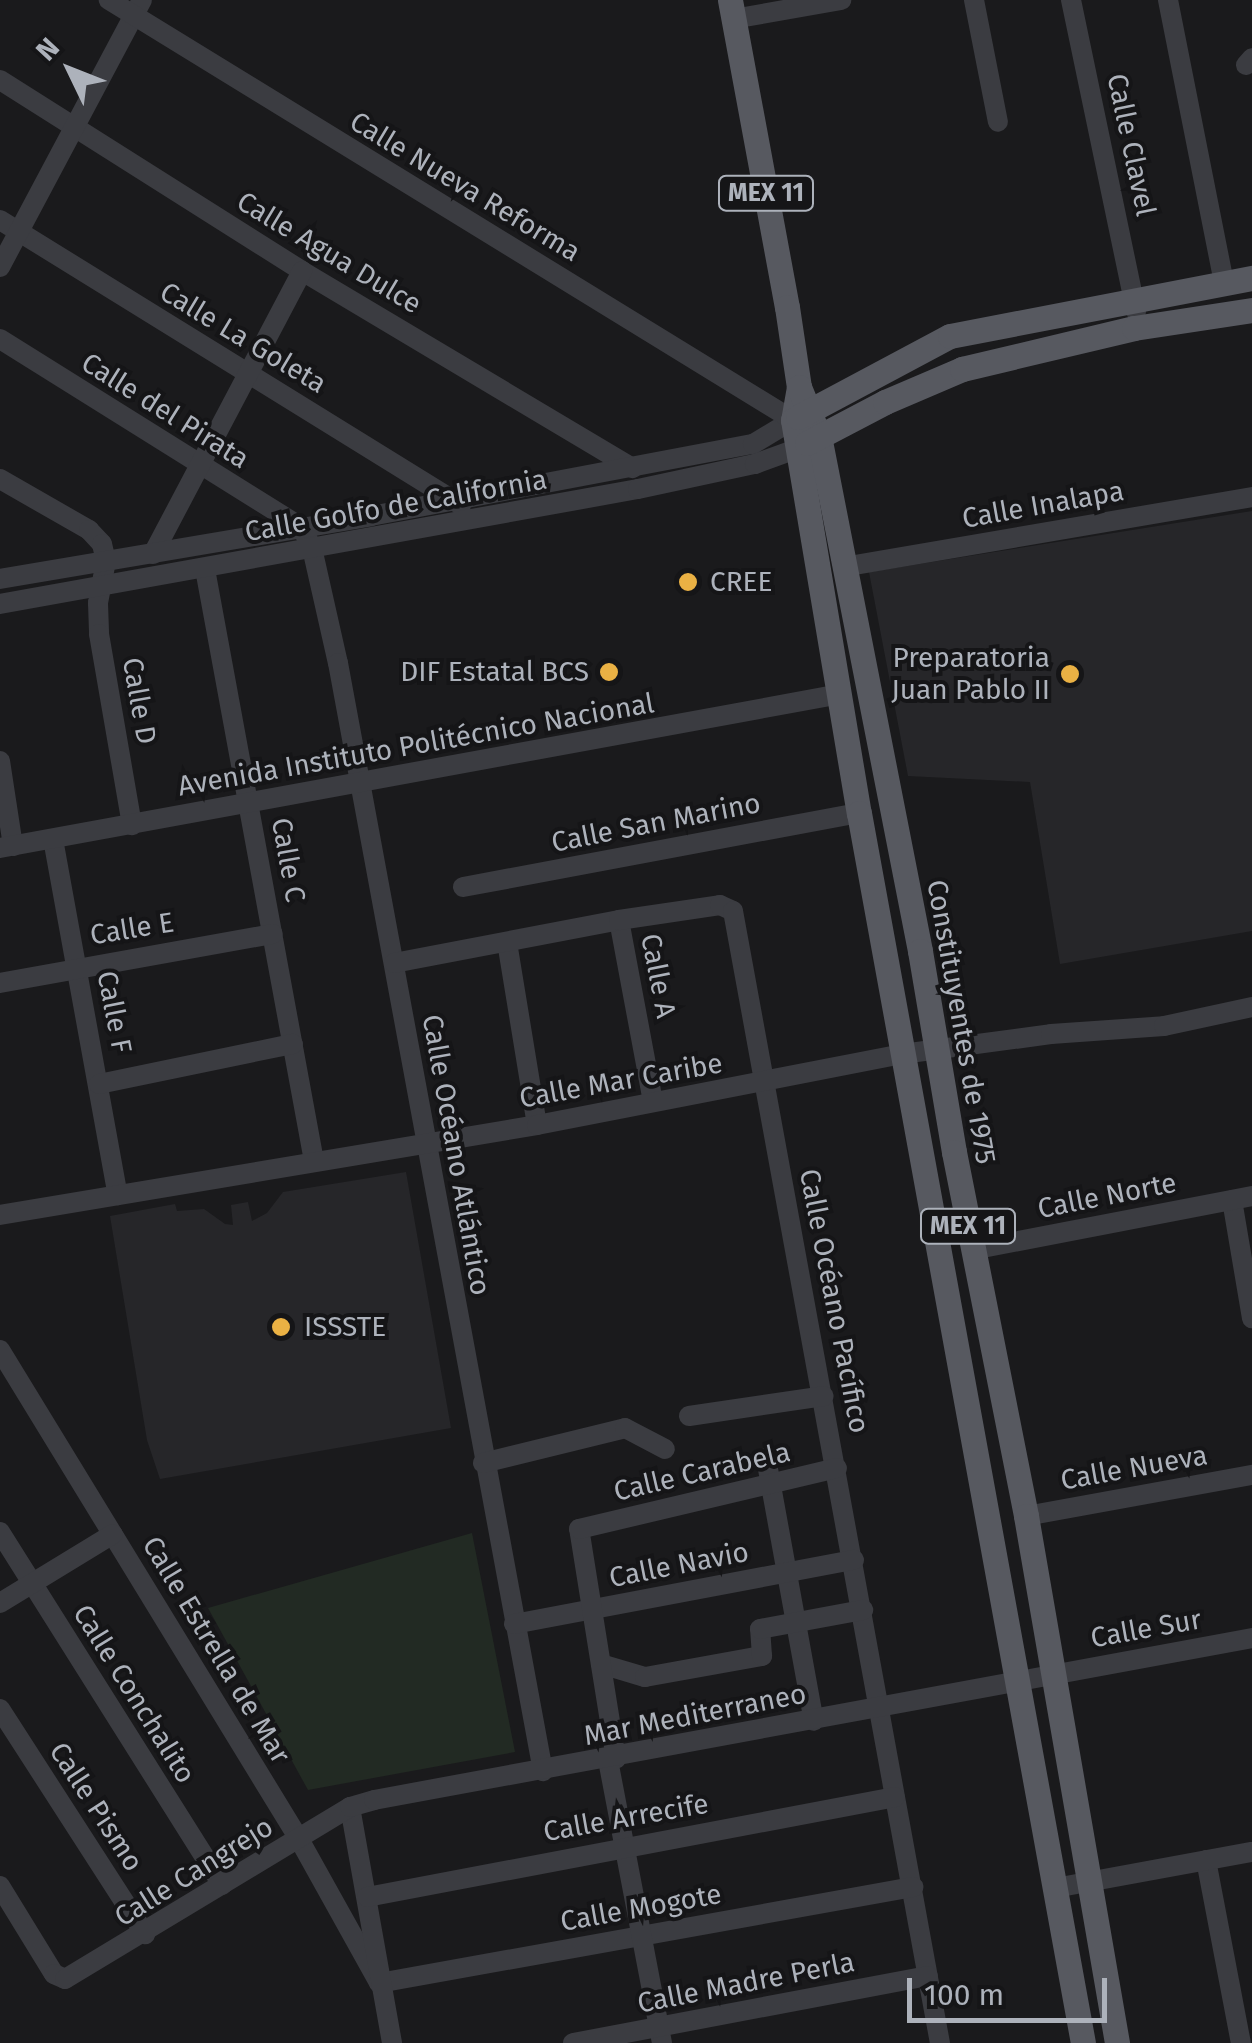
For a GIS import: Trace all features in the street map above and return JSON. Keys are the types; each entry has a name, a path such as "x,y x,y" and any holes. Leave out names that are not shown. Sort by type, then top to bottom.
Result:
{"main road":[{"name":"MEX 11","path":"732,10 809,442 860,813 1083,2043"},
{"path":"801,406 950,336 1252,278"},
{"path":"809,442 962,368 1134,328 1252,310"},
{"name":"Constituyentes de 1975","path":"809,442 844,567 1026,1516 1050,1674 1117,2043"}],"street":[{"name":"Calle Nueva Reforma","path":"108,0 138,8 801,406"},
{"path":"732,10 841,0"},
{"path":"974,0 998,122"},
{"name":"Calle Clavel","path":"1071,0 1138,302"},
{"path":"1168,0 1224,283"},
{"path":"0,267 138,8"},
{"name":"Calle Agua Dulce","path":"0,80 302,271 633,467"},
{"name":"Calle La Goleta","path":"0,220 249,376 459,500"},
{"path":"152,554 302,271"},
{"path":"1134,328 1138,302"},
{"name":"Calle del Pirata","path":"0,339 301,527"},
{"name":"Calle Golfo de California","path":"0,579 459,500 753,444 801,406"},
{"name":"Calle Golfo de California","path":"0,604 638,489 754,464 809,442"},
{"path":"633,467 638,489"},
{"path":"0,479 89,530 102,544 106,562"},
{"name":"Calle Inalapa","path":"844,567 1252,497"},
{"path":"459,500 470,520"},
{"name":"Calle Océano Atlántico","path":"301,527 312,548 361,782 483,1463 543,1771"},
{"name":"Calle D","path":"106,562 100,634 132,825"},
{"name":"Calle C","path":"205,569 314,1161"},
{"name":"Avenida Instituto Politécnico Nacional","path":"6,847 841,694"},
{"path":"0,761 6,847"},
{"name":"Calle San Marino","path":"463,887 860,813"},
{"name":"Calle F","path":"53,839 118,1194"},
{"name":"Calle Océano Pacífico","path":"394,963 619,920 720,905 733,911 940,2043"},
{"name":"Calle A","path":"619,920 653,1101"},
{"name":"Calle E","path":"0,983 77,966 273,934"},
{"path":"507,942 537,1125"},
{"name":"Calle Mar Caribe","path":"0,1215 537,1125 902,1054 1051,1034 1164,1026 1252,1007"},
{"path":"99,1084 293,1044"},
{"path":"1242,1198 1252,1318"},
{"name":"Calle Norte","path":"972,1250 1242,1198"},
{"name":"Calle Estrella de Mar","path":"0,1350 299,1839 379,1983"},
{"path":"689,1416 824,1396"},
{"path":"483,1463 625,1428 665,1449"},
{"path":"766,1458 814,1721"},
{"name":"Calle Carabela","path":"593,1609 579,1530 837,1468"},
{"name":"Calle Nueva","path":"1026,1516 1252,1475"},
{"name":"Calle Conchalito","path":"0,1532 222,1885"},
{"path":"0,1603 112,1534"},
{"name":"Calle Navio","path":"514,1624 854,1560"},
{"path":"593,1609 625,1846 660,2035"},
{"path":"602,1664 646,1677 762,1656 760,1630 862,1610"},
{"name":"Calle Sur","path":"1050,1674 1252,1638"},
{"name":"Mar Mediterraneo","path":"350,1808 1050,1674"},
{"name":"Calle Pismo","path":"0,1709 146,1934"},
{"name":"Calle Arrecife","path":"367,1897 895,1797"},
{"path":"350,1808 392,2043"},
{"name":"Calle Cangrejo","path":"0,1886 54,1974 65,1979 146,1934 350,1808"},
{"path":"1054,1888 1252,1852"},
{"path":"1206,1860 1241,2043"},
{"name":"Calle Mogote","path":"379,1983 913,1887"},
{"name":"Calle Madre Perla","path":"574,2043 660,2035 928,1976"}],"shaded area":[{"name":"Preparatoria Juan Pablo II","path":"1252,511 1252,931 1060,964 1030,782 908,776 869,572"},
{"name":"ISSSTE","path":"406,1172 451,1428 160,1479 147,1440 110,1216 175,1204 177,1211 204,1209 233,1225 231,1205 248,1202 252,1221 267,1213 283,1192"},
{"path":"472,1533 515,1752 308,1790 208,1608"}],"place":[{"name":"CREE","path":"688,582"},
{"name":"DIF Estatal BCS","path":"609,672"},
{"name":"Preparatoria Juan Pablo II","path":"1070,674"},
{"name":"ISSSTE","path":"281,1327"}]}
